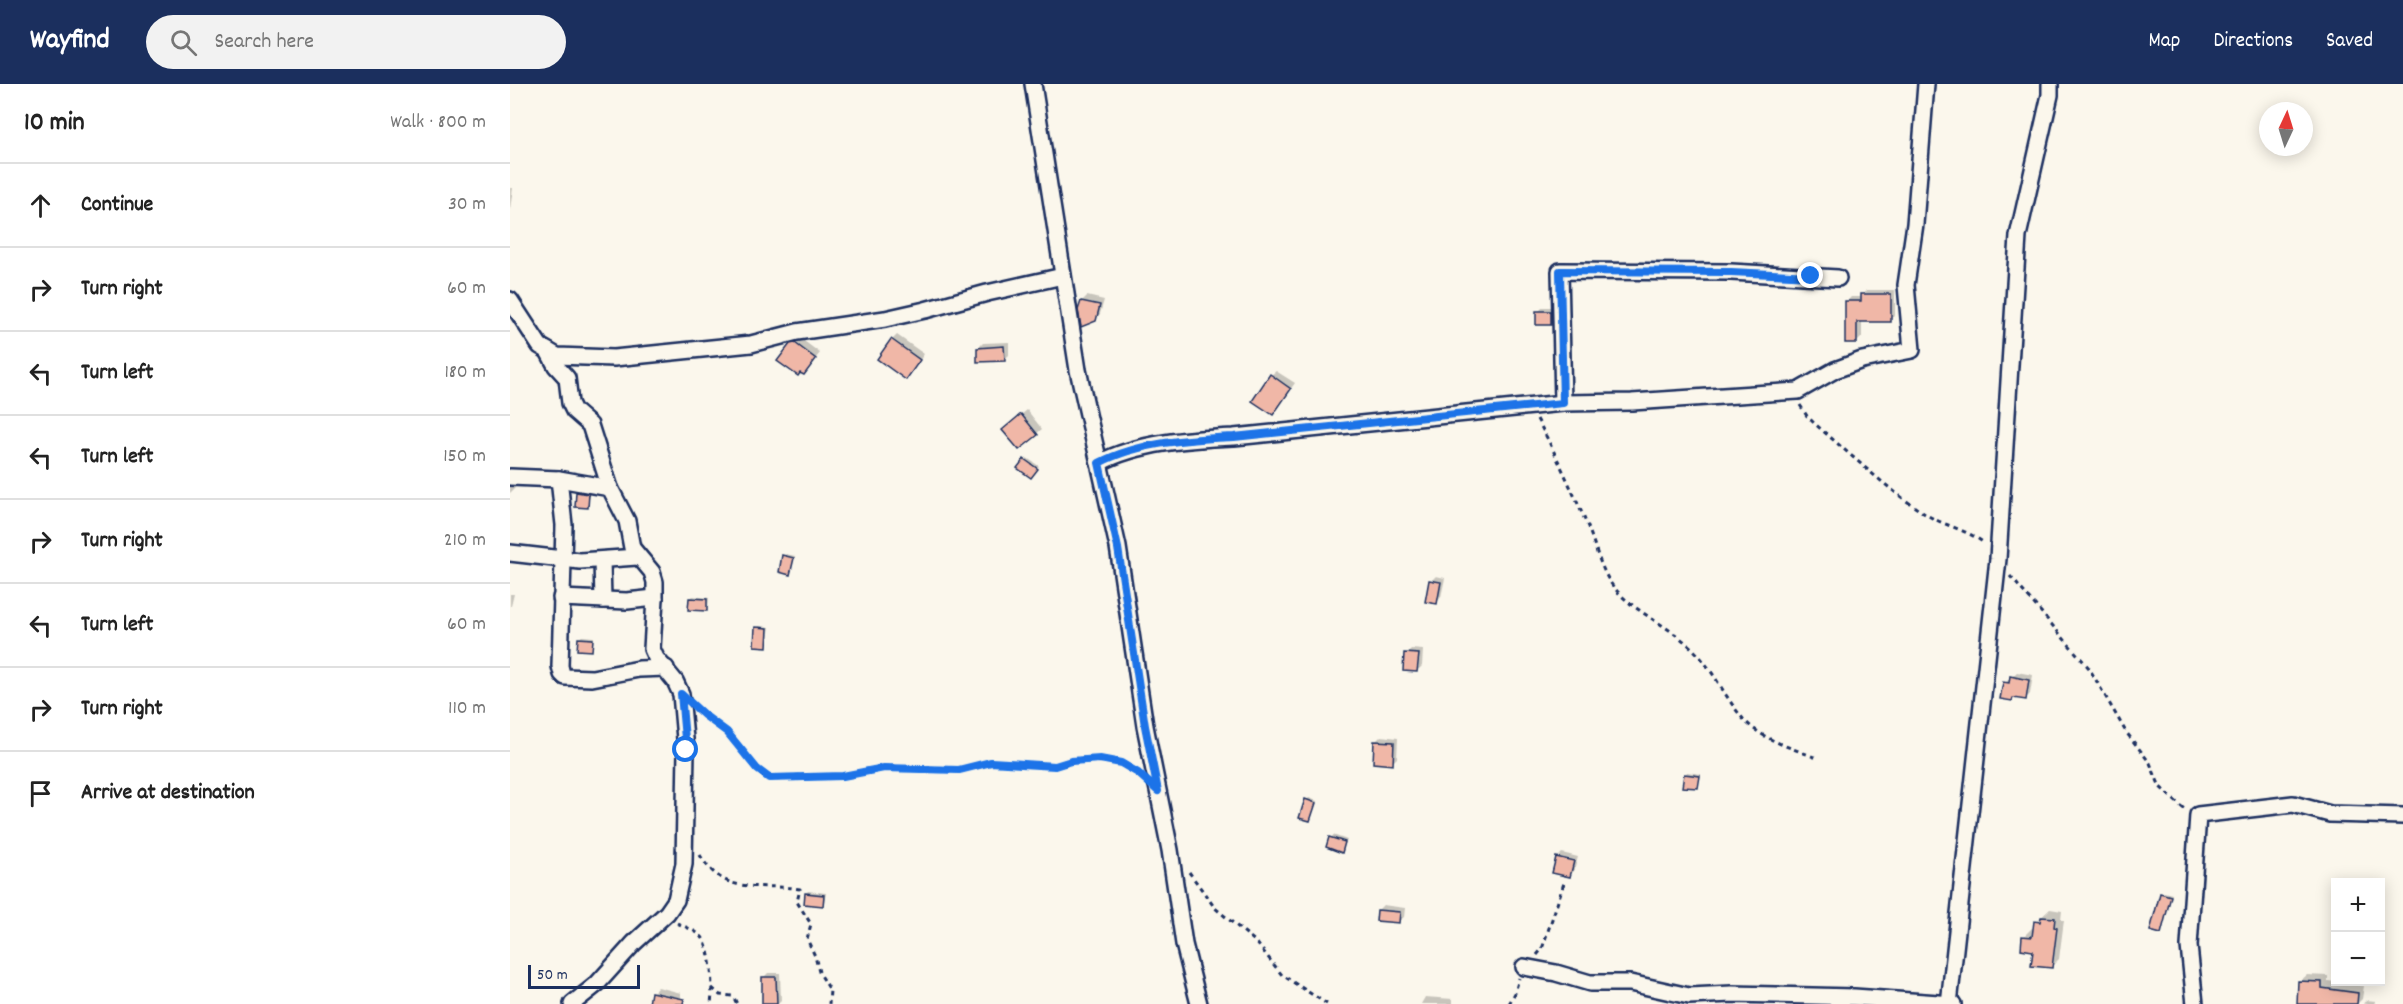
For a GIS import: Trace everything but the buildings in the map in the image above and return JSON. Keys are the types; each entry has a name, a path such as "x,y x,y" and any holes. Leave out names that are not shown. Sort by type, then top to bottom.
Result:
{"street":[{"path":"1033,84 1078,370 1118,548 1145,726 1170,850 1184,944 1199,1004"},
{"path":"1099,463 1115,454 1193,439 1234,437 1563,403 1632,402 1798,391 1835,370 1862,360 1912,350 1906,285 1916,224 1926,84"},
{"path":"1524,967 1590,983 1630,983 1689,996 1758,994 1854,997 1950,1004 1998,559 2018,237 2050,95 2050,84"},
{"path":"1563,403 1560,271 1731,272 1838,278"},
{"path":"510,300 540,346 548,351 557,356 614,358 751,344 797,332 915,312 987,292 1063,276"},
{"path":"548,351 556,366 567,378 570,403 574,411 590,425 610,488 627,521 630,540 637,557 652,572 655,582 652,649 681,694 686,750 684,864 676,900 597,984 572,1004"},
{"path":"510,477 559,479 610,488"},
{"path":"559,479 564,513 560,666 562,674 565,677 604,678 639,669 666,668"},
{"path":"510,553 562,560 637,557"},
{"path":"602,560 603,600"},
{"path":"561,598 627,601 655,598"},
{"path":"2195,1004 2189,946 2198,816 2293,804 2330,814 2403,816"}],"path":[{"path":"1530,407 1573,492 1605,570 1618,592 1698,654 1751,727 1768,737 1819,759"},
{"path":"681,694 727,732 757,769 769,778 843,776 884,768 959,770 991,762 1055,766 1078,760 1100,759 1121,763 1138,773 1158,791"},
{"path":"698,851 715,875 730,884 800,889 797,902 811,924 807,939 819,972 830,990 829,1004"},
{"path":"1187,869 1215,908 1256,942 1282,975 1327,1004"},
{"path":"1509,1004 1518,986 1519,973 1542,949 1564,883"},
{"path":"663,916 702,936 709,959 711,1004"},
{"path":"712,988 720,995 733,996 737,1004"}],"route":[{"path":"686,750 681,694 727,732 757,769 769,778 843,776 884,768 959,770 991,762 1055,766 1071,761 1100,759 1121,763 1138,773 1158,791 1145,726 1118,548 1099,463 1115,454 1193,439 1234,437 1563,403 1560,271 1731,272 1811,276"}]}
